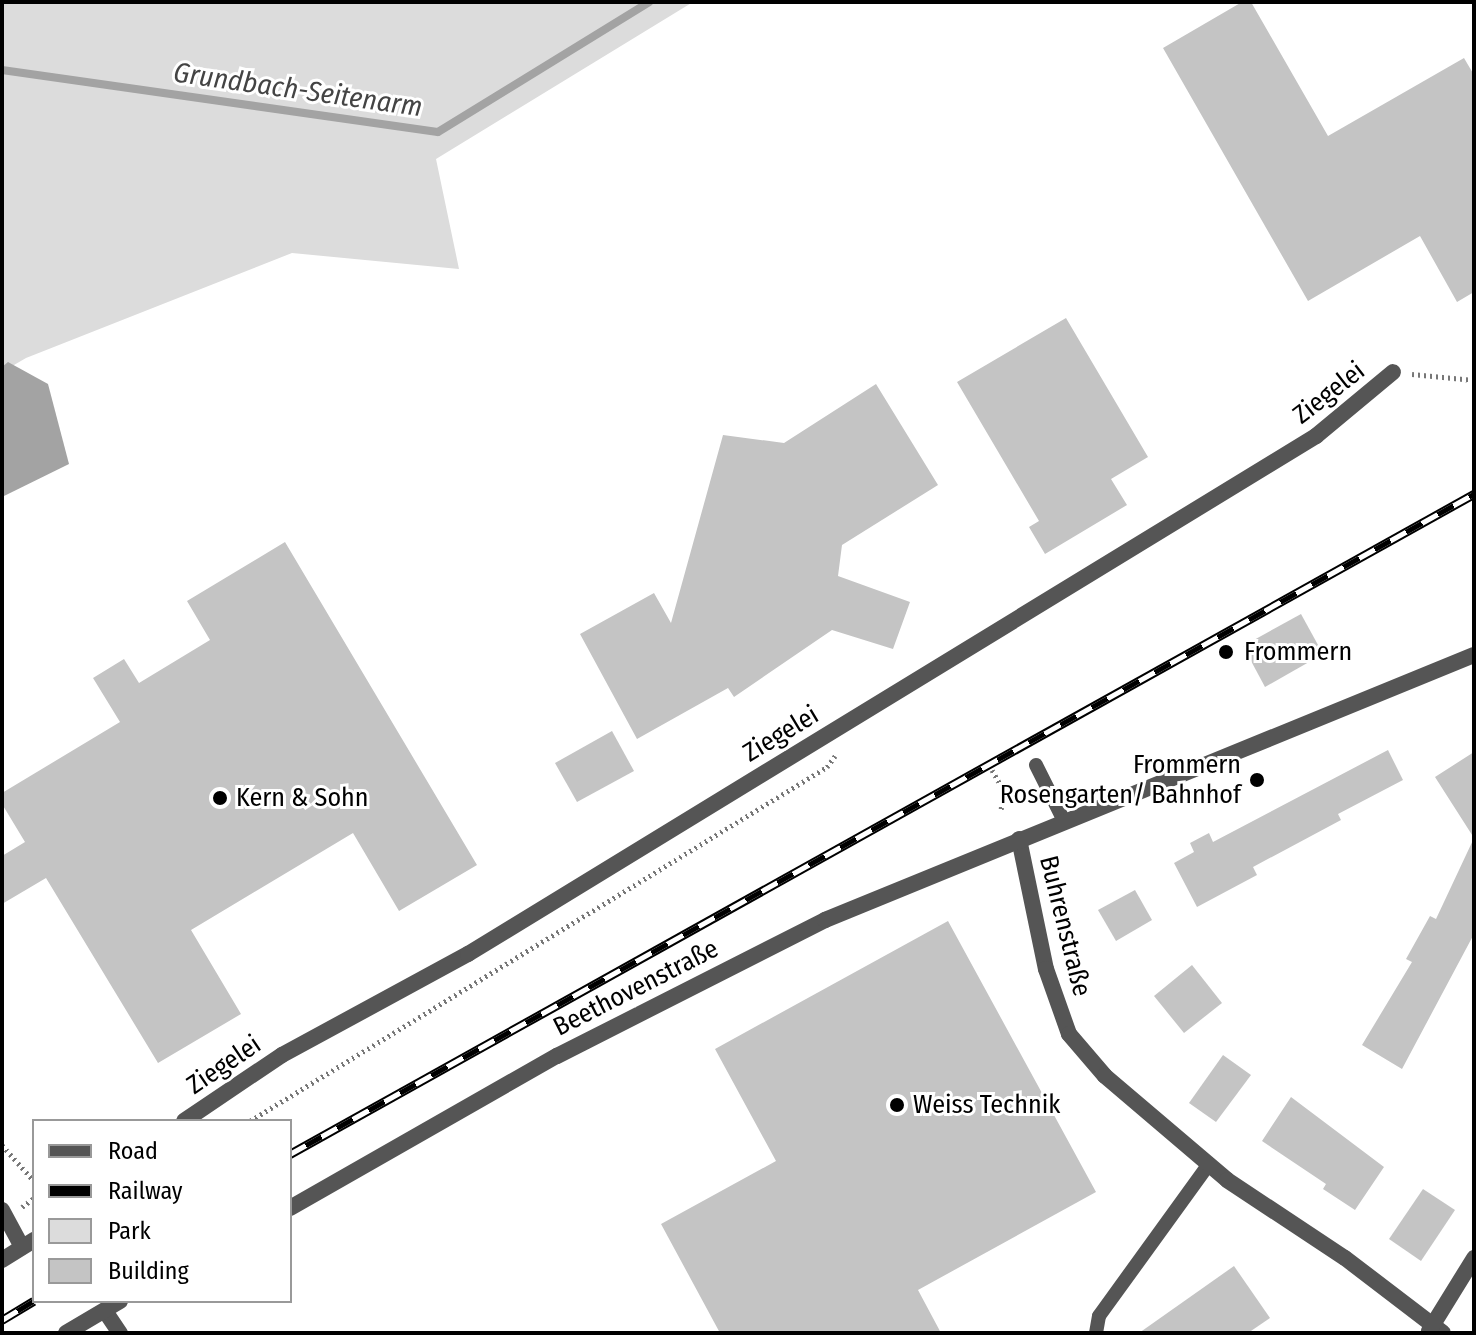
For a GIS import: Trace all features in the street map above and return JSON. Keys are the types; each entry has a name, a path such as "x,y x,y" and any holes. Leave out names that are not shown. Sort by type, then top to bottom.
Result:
{"street":[{"name":"Ziegelei","path":"187,1119 282,1055 468,954 1316,436 1393,372"},
{"name":"Buhrenstraße","path":"1435,1330 1209,1164 1105,1076 1069,1034 1046,969 1019,839 1474,655"},
{"name":"Beethovenstraße","path":"292,1207 650,1006 825,920 1019,839"},
{"path":"2,1210 28,1243 2,1260"},
{"path":"1435,1330 1474,1258"},
{"path":"66,1333 117,1303"},
{"path":"105,1311 120,1333"}],"lane":[{"path":"1036,765 1063,819"},
{"path":"1096,1333 1099,1316 1209,1164"}],"path":[{"path":"1393,372 1474,380"},
{"path":"253,1119 827,767 842,745"},
{"path":"992,770 1003,789 1001,810"},
{"path":"2,1145 32,1179"}],"green space":[{"path":"2,2 693,2 436,159 459,269 292,253 26,358 2,372"}],"shaded area":[{"path":"8,362 48,384 69,464 2,497 2,367"}],"building":[{"path":"1242,2 1251,2 1328,136 1464,58 1474,75 1474,292 1457,302 1420,236 1308,301 1163,48"},
{"path":"1066,318 1148,457 1111,479 1127,505 1045,554 1029,527 1039,521 957,382"},
{"path":"876,384 938,485 842,545 838,576 910,602 893,649 832,630 734,697 728,688 637,739 580,634 654,593 671,623 723,435 784,443"},
{"name":"Kern & Sohn","path":"285,542 477,865 399,911 353,833 191,930 241,1014 158,1063 46,878 2,904 2,856 25,842 2,804 2,793 120,722 93,678 124,659 139,683 210,640 187,601"},
{"path":"1301,614 1323,654 1265,687 1243,646"},
{"path":"612,731 634,771 577,802 555,763"},
{"path":"1388,750 1403,780 1338,814 1341,820 1253,867 1257,875 1197,907 1174,863 1194,852 1190,843 1209,833 1213,842"},
{"path":"1474,752 1474,838 1435,777"},
{"path":"1474,838 1474,934 1402,1069 1362,1045 1412,962 1406,959 1430,916 1436,919"},
{"path":"1135,890 1152,920 1116,941 1098,910"},
{"name":"Weiss Technik","path":"948,921 1096,1192 918,1290 941,1333 720,1333 661,1224 776,1161 715,1049"},
{"path":"1192,965 1222,1003 1184,1033 1154,996"},
{"path":"1223,1055 1251,1075 1216,1122 1189,1103"},
{"path":"1291,1097 1384,1167 1355,1210 1323,1189 1326,1184 1262,1141"},
{"path":"1423,1189 1455,1210 1421,1261 1389,1239"},
{"path":"1234,1266 1270,1318 1248,1333 1139,1333"}],"waterway":[{"name":"Grundbach-Seitenarm","path":"2,70 438,132 649,2"}],"railway":[{"path":"292,1153 1474,494"},
{"path":"2,1320 32,1302"}],"place":[{"name":"Frommern","path":"1226,652"},
{"name":"Frommern Rosengarten/ Bahnhof","path":"1257,780"},
{"name":"Kern & Sohn","path":"220,798"},
{"name":"Weiss Technik","path":"897,1105"}]}
